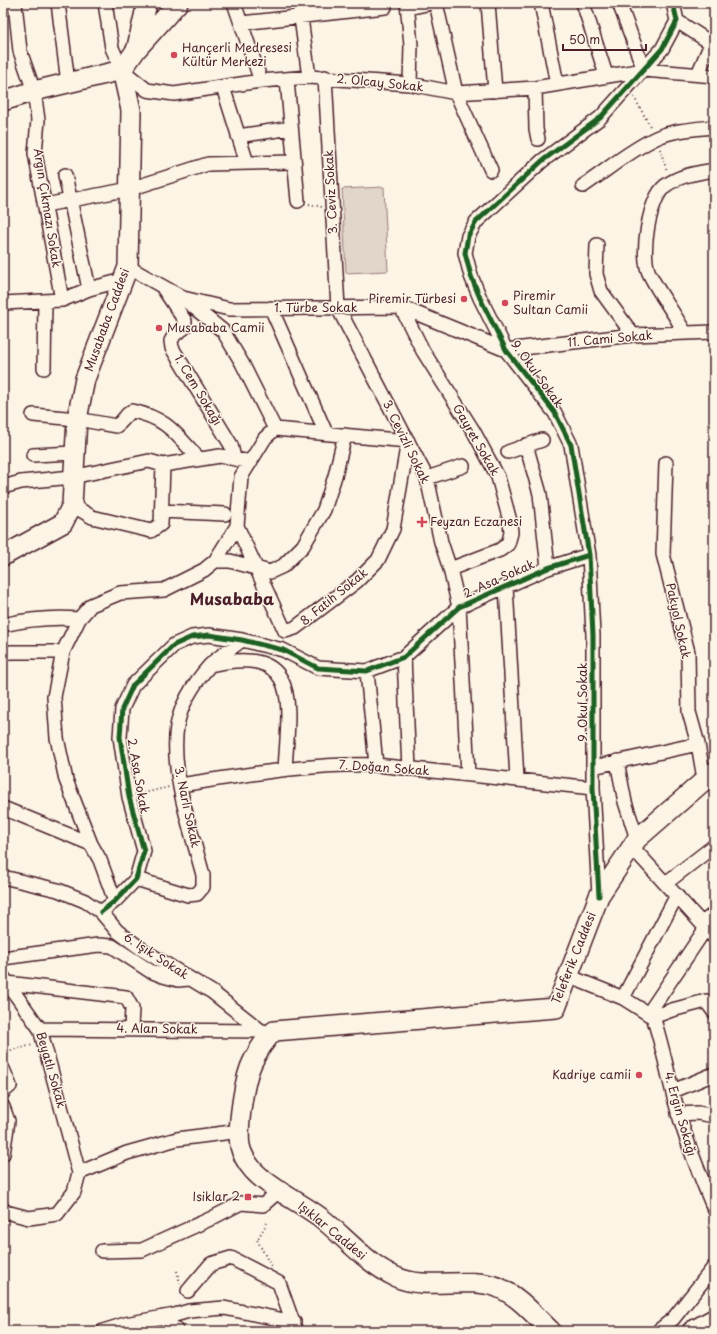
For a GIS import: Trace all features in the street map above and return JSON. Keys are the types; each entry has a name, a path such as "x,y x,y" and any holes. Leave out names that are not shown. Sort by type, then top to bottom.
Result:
{"main road":[{"path":"136,50 147,3"},
{"path":"3,101 34,91 122,70 136,50 178,3"},
{"name":"Musababa Caddesi","path":"3,556 63,523 72,505 72,477 77,419 85,379 125,273 130,189 131,110 122,70"},
{"name":"Teleferik Caddesi","path":"267,1031 556,1008 599,896 635,843 709,775"},
{"name":"Işıklar Caddesi","path":"267,1031 251,1064 242,1103 240,1146 243,1157 253,1171 320,1218 376,1267 397,1278 422,1283 488,1284 499,1288 512,1295 551,1331"},
{"path":"692,1331 714,1319"}],"street":[{"name":"Argın Çıkmazı Sokak","path":"15,3 20,51 34,91 38,120 36,153 62,300"},
{"path":"58,3 68,83"},
{"path":"105,3 112,48 122,70"},
{"path":"234,3 261,81"},
{"path":"410,84 411,45 407,5 431,3"},
{"path":"436,3 456,93 491,170"},
{"path":"488,3 496,91"},
{"path":"540,3 557,84"},
{"path":"584,3 606,75"},
{"path":"619,3 644,70"},
{"path":"673,3 677,21 713,40 698,74"},
{"path":"242,23 300,9 385,7"},
{"path":"300,9 309,77"},
{"name":"9. Okul Sokak","path":"599,896 593,788 593,635 589,556 571,445 554,413 506,350 471,276 465,253 468,236 476,222 542,161 600,118 662,49 677,21"},
{"name":"2. Olcay Sokak","path":"122,70 147,90 174,94 261,81 309,77 410,84 456,93 535,88 606,75 644,70 714,76"},
{"name":"3. Ceviz Sokak","path":"325,77 338,308"},
{"path":"287,80 298,201"},
{"path":"223,87 247,163"},
{"path":"535,88 538,139"},
{"path":"583,186 629,154 657,137 684,131 714,127"},
{"path":"238,136 291,128"},
{"path":"45,205 130,189 208,164 294,162"},
{"path":"685,334 676,315 648,272 645,253 647,232 653,205 664,187 682,176 714,170"},
{"path":"65,175 72,200 89,289"},
{"path":"597,245 596,274 601,291 633,335"},
{"path":"3,303 62,300 125,273"},
{"name":"1. Türbe Sokak","path":"125,273 161,285 183,298 229,309 402,307 506,350"},
{"name":"1. Cem Sokağı","path":"161,285 185,321 184,328 175,334 170,341 172,348 232,445 234,458"},
{"path":"183,298 223,331 242,363 275,429"},
{"path":"44,368 45,302"},
{"name":"Gayret Sokak","path":"402,307 423,351 474,432 498,477 510,521 511,533 508,544 500,550 450,569"},
{"path":"271,308 326,434"},
{"name":"3. Cevizli Sokak","path":"338,308 426,478 441,542 450,569 459,607 468,774"},
{"name":"11. Cami Sokak","path":"506,350 633,335 714,332"},
{"path":"33,414 77,419 116,426 132,411 144,413 166,423 199,459"},
{"path":"114,901 100,860 91,844 66,780 57,738 54,697 63,652 79,619 91,605 120,593 164,590 204,570 215,561 237,526 241,477 265,438 275,429 408,441"},
{"path":"215,561 238,562 270,572 283,566 303,546 324,510 335,476 345,435"},
{"path":"508,452 542,440"},
{"name":"8. Fatih Sokak","path":"257,569 285,631 295,628 357,582 378,560 393,529 408,441"},
{"path":"526,445 540,494 548,568"},
{"path":"33,455 74,453"},
{"path":"3,487 21,482 72,477 149,461 164,465 220,456 250,462"},
{"name":"Pakyol Sokak","path":"666,463 663,554 688,652 689,712 709,775"},
{"path":"72,505 92,517 151,531 161,524 164,465"},
{"path":"426,478 463,466"},
{"path":"161,511 225,514"},
{"path":"237,526 257,569"},
{"name":"2. Asa Sokak","path":"101,912 136,879 144,851 129,797 120,737 122,709 133,685 174,645 192,637 209,636 242,640 282,650 318,668 367,671 404,657 459,607 548,568 589,556"},
{"path":"506,586 517,779"},
{"path":"3,625 26,620 54,617 79,619"},
{"name":"3. Narlı Sokak","path":"136,879 188,895 197,894 203,887 203,875 180,785 176,754 177,725 184,704 197,679 210,665 242,640"},
{"path":"3,653 63,652"},
{"path":"404,657 409,769"},
{"path":"210,665 246,660 265,664 280,676 286,689 288,722 285,769"},
{"path":"367,671 376,765"},
{"path":"593,767 698,744"},
{"path":"617,761 635,843 677,895 710,922 651,1016"},
{"name":"7. Doğan Sokak","path":"180,785 285,769 341,764 376,765 593,788"},
{"path":"3,808 91,844"},
{"path":"666,883 714,846"},
{"name":"6. Işık Sokak","path":"3,877 58,890 84,901 101,912 117,931 143,950 212,992 267,1031"},
{"path":"623,998 677,895"},
{"path":"3,958 98,945 112,946 150,971 178,980 191,979"},
{"path":"568,976 623,998 651,1016 706,1001 714,1012"},
{"path":"5,980 126,997 132,1008 131,1029"},
{"name":"Beyatlı Sokak","path":"5,980 40,1029 79,1173"},
{"name":"4. Ergin Sokağı","path":"651,1016 673,1091 678,1114 695,1165 714,1209"},
{"name":"4. Alan Sokak","path":"40,1029 267,1031"},
{"path":"3,1068 10,1086 3,1092"},
{"path":"673,1091 714,1074"},
{"path":"3,1107 8,1121 3,1154"},
{"path":"678,1114 698,1113 714,1116"},
{"path":"3,1209 6,1212 29,1218 57,1214 74,1192 79,1173 127,1153 177,1139 240,1131"},
{"path":"102,1251 142,1250 241,1203 263,1205 280,1190"},
{"path":"188,1291 211,1264 231,1258 279,1283 295,1326"},
{"path":"658,1331 673,1319 714,1267"},
{"path":"103,1331 125,1324 189,1311 224,1308 295,1326"},
{"path":"163,1317 177,1331"}],"path":[{"path":"628,87 657,137 670,183"},
{"path":"298,201 332,209"},
{"path":"129,797 180,785"},
{"path":"3,1052 44,1042"},
{"path":"267,1223 256,1240 267,1256 279,1283"}],"shaded area":[{"path":"384,187 388,271 346,273 342,189"}],"cycle path":[{"path":"599,896 593,788 593,635 589,555 571,445 555,413 506,350 480,298 471,276 465,253 468,236 476,222 542,161 600,118 662,49 677,21 673,3"},
{"path":"101,912 115,901 136,879 144,851 129,797 120,737 122,709 133,685 174,645 192,637 209,635 242,640 283,650 318,668 367,671 404,657 459,607 548,568 589,555"}],"place":[{"name":"Hançerli Medresesi Kültür Merkezi","path":"174,55"},
{"name":"Piremir Türbesi","path":"464,299"},
{"name":"Piremir Sultan Camii","path":"505,303"},
{"name":"Musababa Camii","path":"159,328"},
{"name":"Feyzan Eczanesi","path":"422,522"},
{"name":"Kadriye camii","path":"639,1075"},
{"name":"Isiklar 2","path":"248,1197"}],"district":[{"name":"Musababa","path":"232,599"}]}
